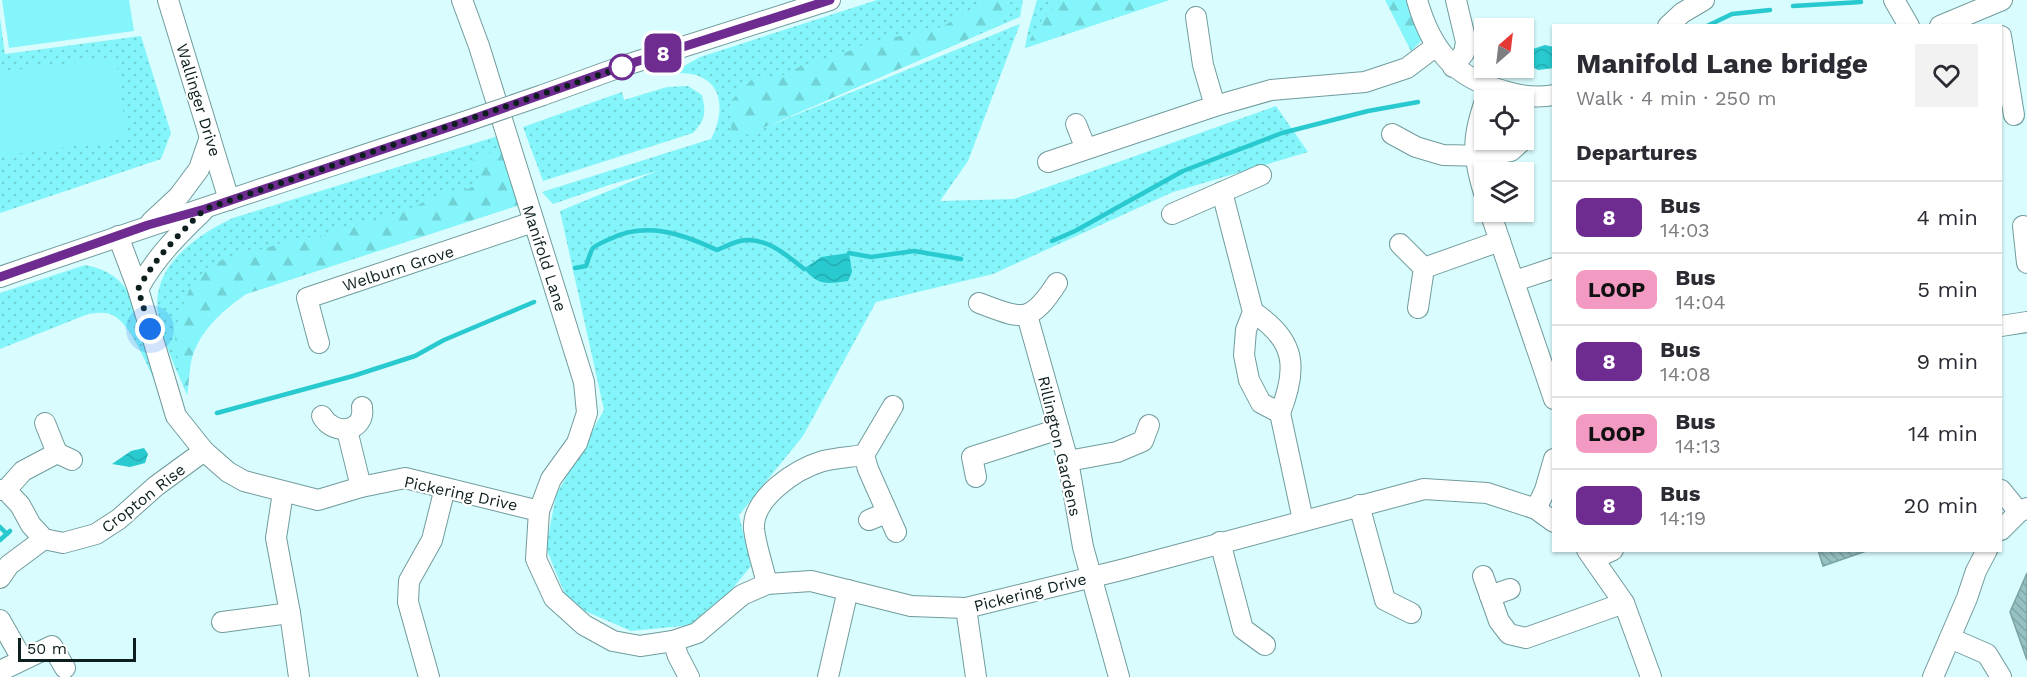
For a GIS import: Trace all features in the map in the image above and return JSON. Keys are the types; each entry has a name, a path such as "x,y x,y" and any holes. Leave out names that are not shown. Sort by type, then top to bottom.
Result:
{"street":[{"name":"Wallinger Drive","path":"168,0 229,200"},
{"name":"Manifold Lane","path":"462,0 479,46 584,382 588,413 577,443 551,479 539,511"},
{"path":"0,277 148,225 205,209 470,120 623,66 830,0"},
{"path":"1417,0 1423,20 1436,46 1453,67 1490,87 1522,96 1552,95"},
{"path":"1453,67 1464,53 1466,42 1456,0"},
{"path":"1673,13 1704,0"},
{"path":"1894,0 1908,24"},
{"path":"1945,24 1994,3 1996,24"},
{"path":"1204,27 1203,65 1215,106"},
{"path":"1048,162 1215,106 1271,90 1365,82 1407,68 1436,46"},
{"path":"2002,47 2006,91 2014,115"},
{"path":"1476,162 1474,155 1480,113 1490,87"},
{"path":"1076,124 1086,149"},
{"path":"1392,134 1416,147 1443,155 1486,156 1512,150"},
{"path":"148,225 179,196 199,169 210,137"},
{"path":"1172,214 1260,175"},
{"path":"1222,192 1253,312 1246,330 1244,355 1249,380 1261,403 1280,413"},
{"path":"138,289 150,268 169,244 205,209"},
{"name":"Welburn Grove","path":"319,343 307,298 533,222"},
{"path":"1493,222 1552,393"},
{"path":"2018,227 2027,263"},
{"name":"Pickering Drive","path":"118,236 138,289 176,416 204,451 228,472 244,481 318,500 361,487 405,478 539,511 536,559 554,598 584,625 613,641 640,646 673,641 697,633 742,596 767,584 811,581 911,606 966,608 1424,489 1486,493 1536,509 1552,521"},
{"path":"1424,268 1500,241"},
{"path":"1400,244 1424,268"},
{"path":"1418,308 1424,268"},
{"path":"1515,281 1552,269"},
{"path":"979,303 1011,315 1028,315 1044,303 1057,283"},
{"path":"1253,312 1269,322 1281,335 1289,356 1292,375 1289,391 1280,413 1303,520"},
{"name":"Rillington Gardens","path":"1028,315 1068,461 1083,546 1119,677"},
{"path":"2002,326 2027,321"},
{"path":"322,416 330,426 339,430 347,430 360,421 362,407"},
{"path":"885,409 864,455 878,517 896,532"},
{"path":"0,578 9,565 44,539 31,525 20,505 3,490 23,471 64,456 45,423"},
{"path":"1068,461 1117,452 1143,441 1149,425"},
{"path":"976,477 972,457 1059,429"},
{"path":"347,430 361,487"},
{"name":"Cropton Rise","path":"44,539 63,543 96,534 119,519 156,486 204,451"},
{"path":"767,584 754,528 758,509 772,490 794,474 822,462 864,455"},
{"path":"1536,509 1545,490 1552,466"},
{"path":"429,677 408,602 409,580 432,540 445,488"},
{"path":"2002,491 2023,510 2002,529"},
{"path":"283,492 276,538 299,677"},
{"path":"1359,505 1385,600 1411,613"},
{"path":"1220,542 1243,628 1265,645"},
{"path":"1933,677 1986,552"},
{"path":"1591,555 1624,603 1651,677"},
{"path":"1483,576 1498,621 1509,634 1526,638 1624,603"},
{"path":"1490,596 1510,589"},
{"path":"828,677 848,590"},
{"path":"966,608 976,677"},
{"path":"221,624 290,613"},
{"path":"0,620 22,659"},
{"path":"1950,638 1987,654 2001,677"},
{"path":"673,641 689,677"},
{"path":"0,671 52,646 65,668"}],"green space":[{"path":"2,0 129,0 134,31 9,48"},
{"path":"877,0 1023,0 1020,17 761,129 1020,24 968,161 940,201 1014,199 1276,106 1308,152 1173,192 993,274 876,302 803,436 739,515 751,566 703,624 631,631 569,604 546,548 556,495 604,410 560,211 657,171 553,204 542,192 711,139 719,111 719,102 713,86 696,75 672,73 700,57"},
{"path":"986,0 1011,0 1008,14 975,36 732,141 730,102 756,75 762,79 788,74 802,65 826,61 867,43 942,27"},
{"path":"1037,0 1169,0 1025,48"},
{"path":"1061,0 1169,0 1025,48 1043,18"},
{"path":"1385,0 1409,0 1424,38 1411,51"},
{"path":"0,18 5,54 141,36 171,133 161,159 0,213"},
{"path":"116,57 127,139 0,156 0,72"},
{"path":"688,86 702,95 704,107 703,120 693,133 543,181 523,127 622,92 624,100 667,87"},
{"path":"498,136 519,205 246,294 221,314 201,338 192,357 187,395 163,333 158,312 158,295 169,267 192,243 233,218"},
{"path":"503,151 519,205 246,294 221,314 201,338 192,357 187,395 179,367 175,340 179,314 191,286 210,265 241,252 264,249 294,238 320,237 350,226 384,218 434,196 468,189 481,182 472,161 483,153"},
{"path":"85,265 110,274 129,293 165,404 144,357 130,333 123,323 109,314 88,314 0,349 0,293"}],"water":[{"path":"1545,45 1552,47 1552,68 1538,70 1534,68 1534,49"},
{"path":"849,253 852,272 848,281 834,283 819,281 804,269 821,257"},
{"path":"144,448 148,454 145,463 130,467 112,464 131,451"}],"building":[{"path":"1819,552 1863,552 1823,566"},
{"path":"2027,573 2027,660 2010,612"}],"waterway":[{"path":"1793,6 1861,2"},
{"path":"1711,24 1732,14 1770,10"},
{"path":"1052,241 1075,231 1183,171 1282,133 1368,111 1418,102"},
{"path":"575,268 586,266 593,248 603,242 624,234 651,230 678,235 717,250 740,241 757,241 774,247 804,269"},
{"path":"849,253 871,257 914,251 961,259"},
{"path":"217,413 353,376 415,356 444,340 534,302"},
{"path":"0,527 7,534"},
{"path":"0,540 10,531"}],"bus line":[{"name":"8","path":"0,277 148,225 205,209 470,120 623,66 830,0"}],"route":[{"path":"150,329 138,289 150,268 169,244 205,209 622,67"}]}
